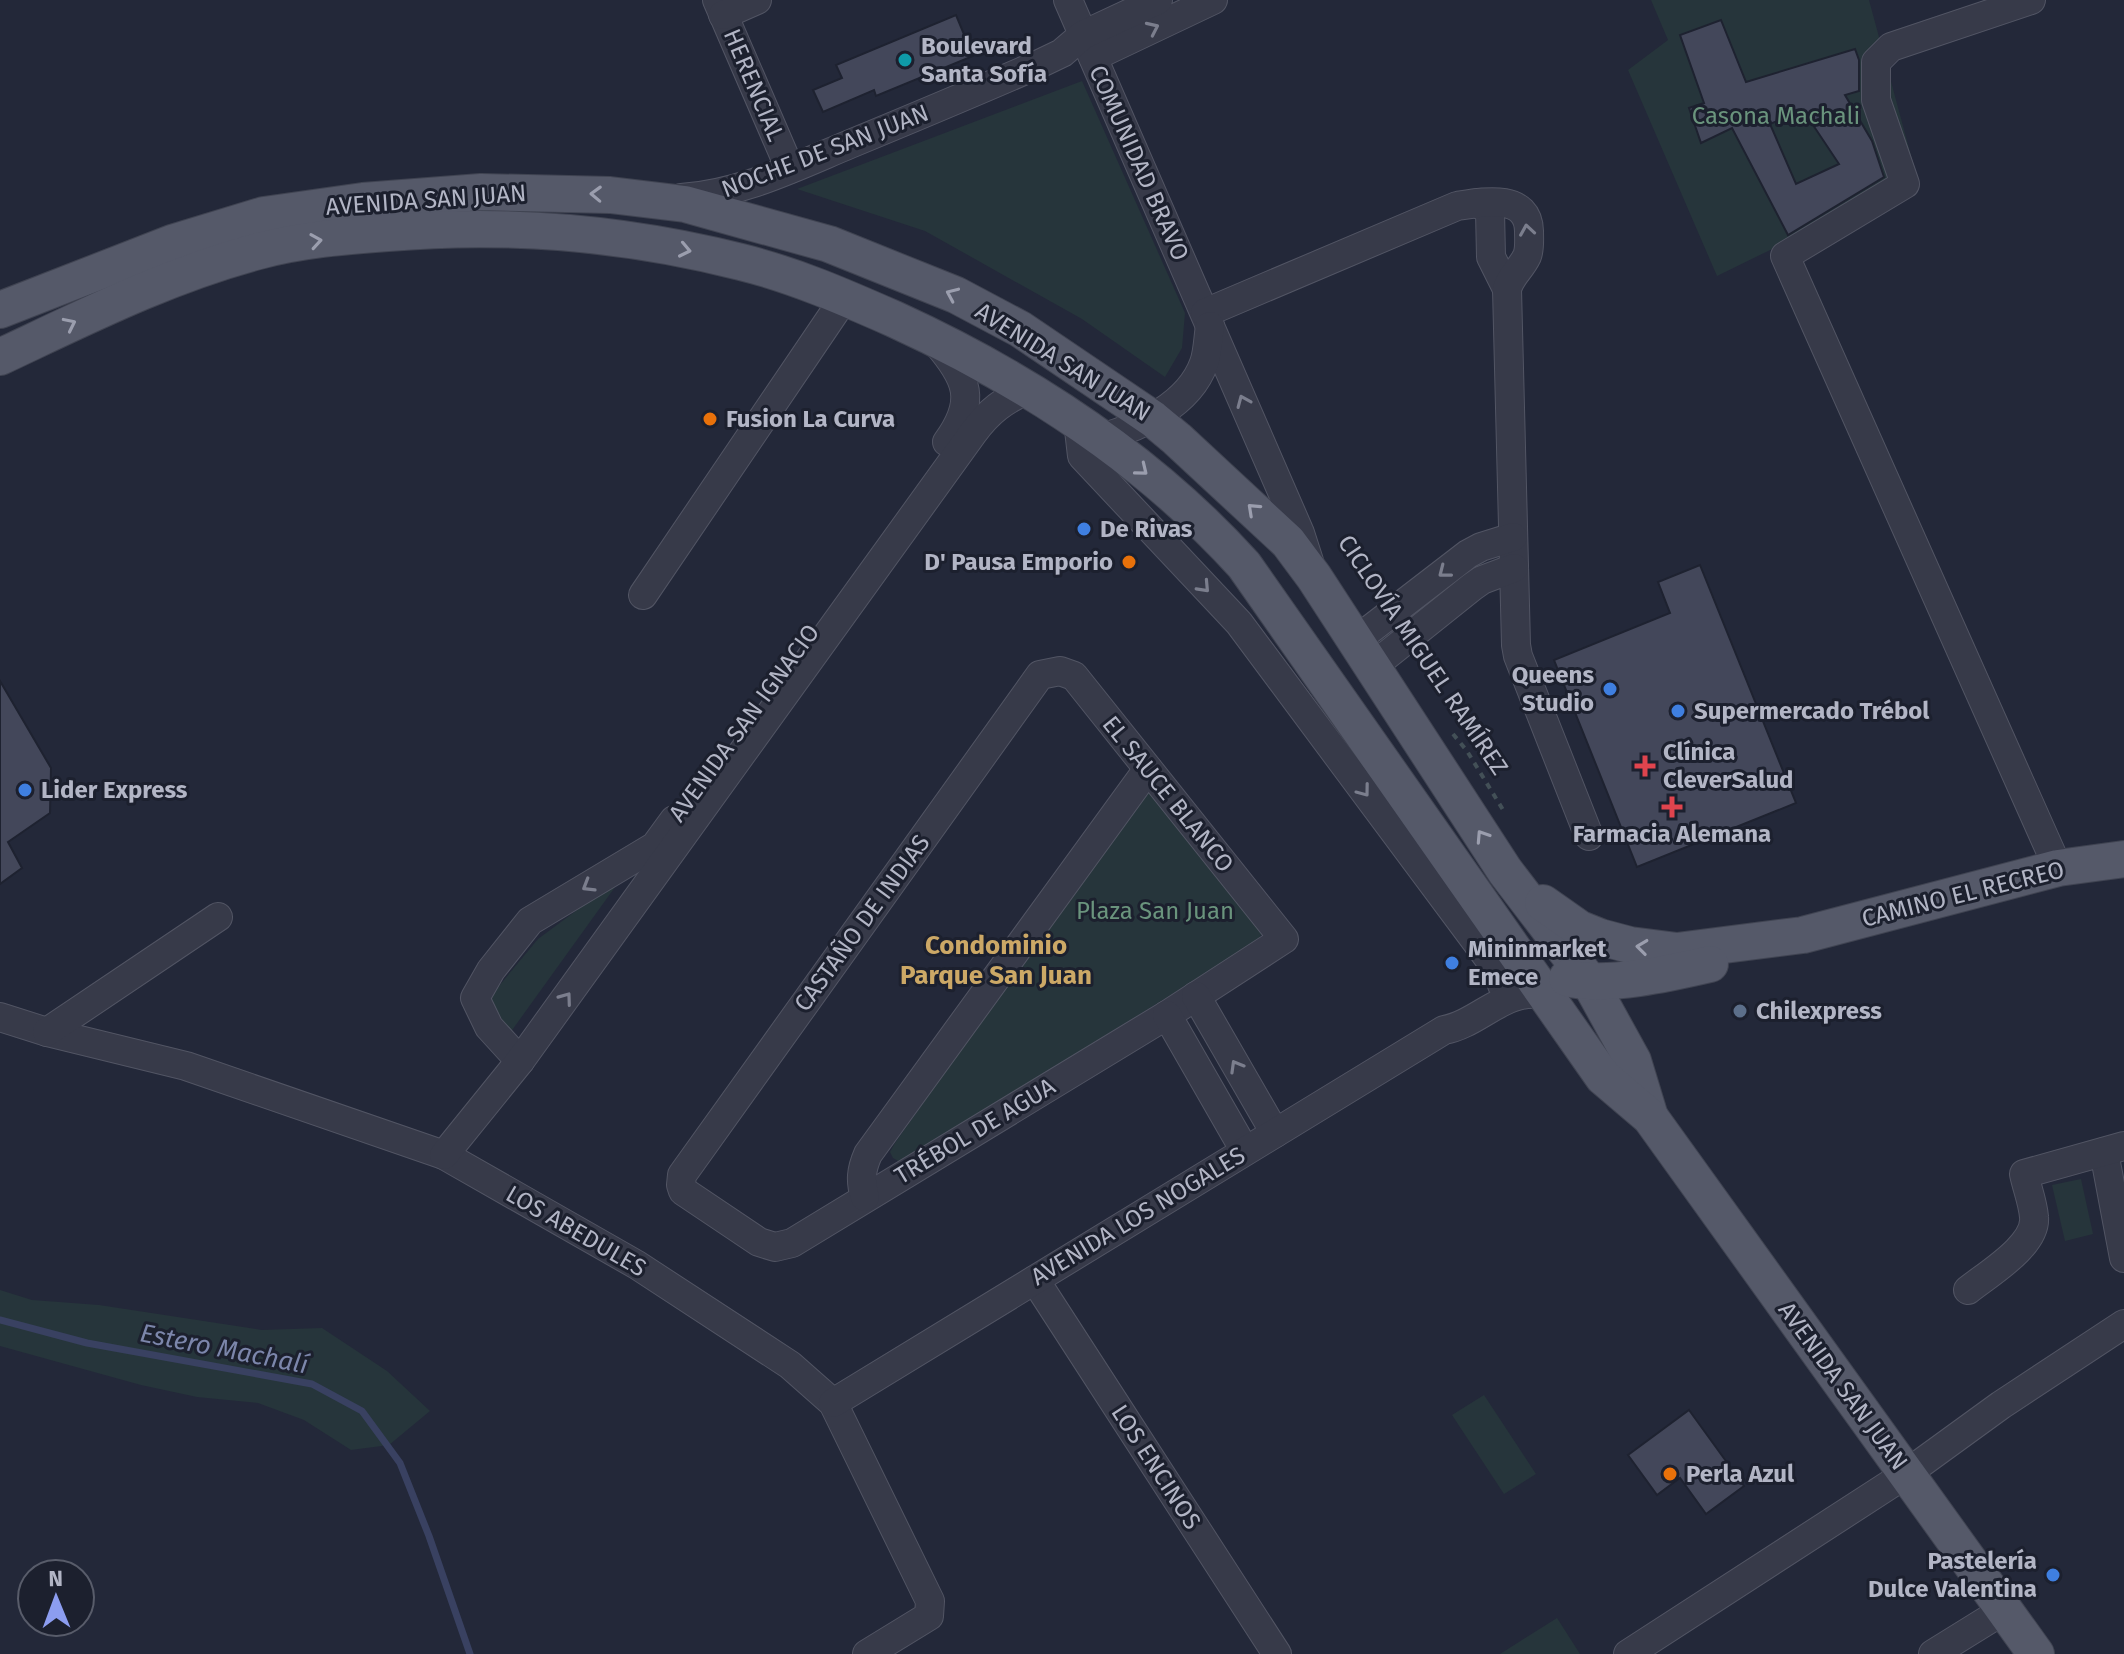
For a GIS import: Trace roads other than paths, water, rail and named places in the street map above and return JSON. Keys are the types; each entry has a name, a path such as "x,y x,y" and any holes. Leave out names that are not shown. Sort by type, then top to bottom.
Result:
{"main road":[{"name":"AVENIDA SAN JUAN","path":"0,310 172,243 264,215 363,201 481,192 610,195 685,204 829,244 956,295 1020,329 1153,419 1288,542 1314,577 1505,871 1589,981 1633,1061 1650,1117"},
{"name":"AVENIDA SAN JUAN","path":"0,357 112,303 181,275 262,250 342,237 424,230 497,229 581,234 666,246 742,262 845,297 930,336 1029,389 1090,430 1177,499 1244,565 1506,957 1545,995 1603,1077 1650,1117 2036,1654"},
{"name":"CAMINO EL RECREO","path":"1505,871 1580,929 1630,945 1677,951 1803,935 2058,868 2124,859"},
{"name":"CAMINO EL RECREO","path":"1506,957 1573,980 1651,978 1765,951 1803,935"},
{"path":"1633,1061 1629,1023 1632,1002 1651,978"}],"street":[{"path":"720,7 757,0"},
{"name":"COMUNIDAD BRAVO","path":"1068,0 1300,533 1314,577"},
{"path":"1088,46 1158,0"},
{"name":"NOCHE DE SAN JUAN","path":"645,200 709,196 746,186 1062,53 1213,0"},
{"path":"2031,0 1891,47 1883,54 1876,62 1876,100 1905,184 1785,256 2058,868"},
{"name":"HERENCIAL","path":"720,7 790,169"},
{"path":"1478,203 1490,211 1491,257 1507,289"},
{"path":"1090,430 1133,429 1153,419 1186,391 1204,364 1208,319 1435,214 1478,203 1515,205 1524,213 1529,224 1526,259 1511,277 1507,289 1518,656 1589,836"},
{"path":"643,595 845,297"},
{"name":"AVENIDA SAN IGNACIO","path":"444,1155 520,1061 662,852 824,626 961,422 967,405 963,386 954,364 930,336"},
{"name":"AVENIDA SAN IGNACIO","path":"824,626 988,413 1004,400 1029,389"},
{"name":"AVENIDA SAN JUAN","path":"1090,430 1082,456 1239,623 1498,971 1506,957"},
{"path":"1364,654 1468,554 1513,537"},
{"path":"1364,654 1472,587 1514,568"},
{"name":"EL SAUCE BLANCO","path":"1040,675 1060,671 1074,676 1284,939"},
{"name":"CASTAÑO DE INDIAS","path":"684,1170 1040,675"},
{"path":"865,1197 861,1183 862,1166 868,1154 1148,769"},
{"name":"AVENIDA SAN IGNACIO","path":"520,1061 489,1027 475,998 491,970 530,921 662,852"},
{"path":"47,1032 218,917"},
{"name":"TRÉBOL DE AGUA","path":"684,1170 680,1180 683,1191 759,1242 775,1247 792,1243 1167,1015 1284,939"},
{"name":"AVENIDA LOS NOGALES","path":"1444,1030 1448,1022 1489,997 1506,957"},
{"name":"AVENIDA LOS NOGALES","path":"833,1403 1444,1030 1454,1029 1495,1005 1522,994 1545,995"},
{"path":"1196,996 1275,1133"},
{"path":"1167,1015 1245,1151"},
{"name":"LOS ABEDULES","path":"0,1017 47,1032 186,1066 444,1155 637,1265 790,1365 833,1403 930,1601 929,1616 867,1654"},
{"path":"1968,1290 2023,1245 2031,1234 2035,1220 2024,1174 2114,1149 2124,1258"},
{"name":"LOS ENCINOS","path":"1035,1280 1277,1654"},
{"path":"1628,1654 2124,1313"},
{"path":"1901,1468 2124,1324"},
{"path":"1933,1654 2004,1610"}],"waterway":[{"name":"Estero Machalí","path":"0,1320 87,1343 312,1384 362,1411 400,1463 470,1654"}],"place":[{"name":"Boulevard Santa Sofía","path":"905,60"},
{"name":"Fusion La Curva","path":"710,419"},
{"name":"De Rivas","path":"1084,529"},
{"name":"D' Pausa Emporio","path":"1129,562"},
{"name":"Queens Studio","path":"1610,689"},
{"name":"Supermercado Trébol","path":"1678,711"},
{"name":"Clínica CleverSalud","path":"1645,766"},
{"name":"Lider Express","path":"25,790"},
{"name":"Farmacia Alemana","path":"1672,807"},
{"name":"Mininmarket Emece","path":"1452,963"},
{"name":"Chilexpress","path":"1740,1011"},
{"name":"Perla Azul","path":"1670,1474"},
{"name":"Pastelería Dulce Valentina","path":"2053,1575"}],"district":[{"name":"Condominio Parque San Juan","path":"996,960"}],"park label":[{"name":"Casona Machali","path":"1776,116"},
{"name":"Plaza San Juan","path":"1155,911"}]}
